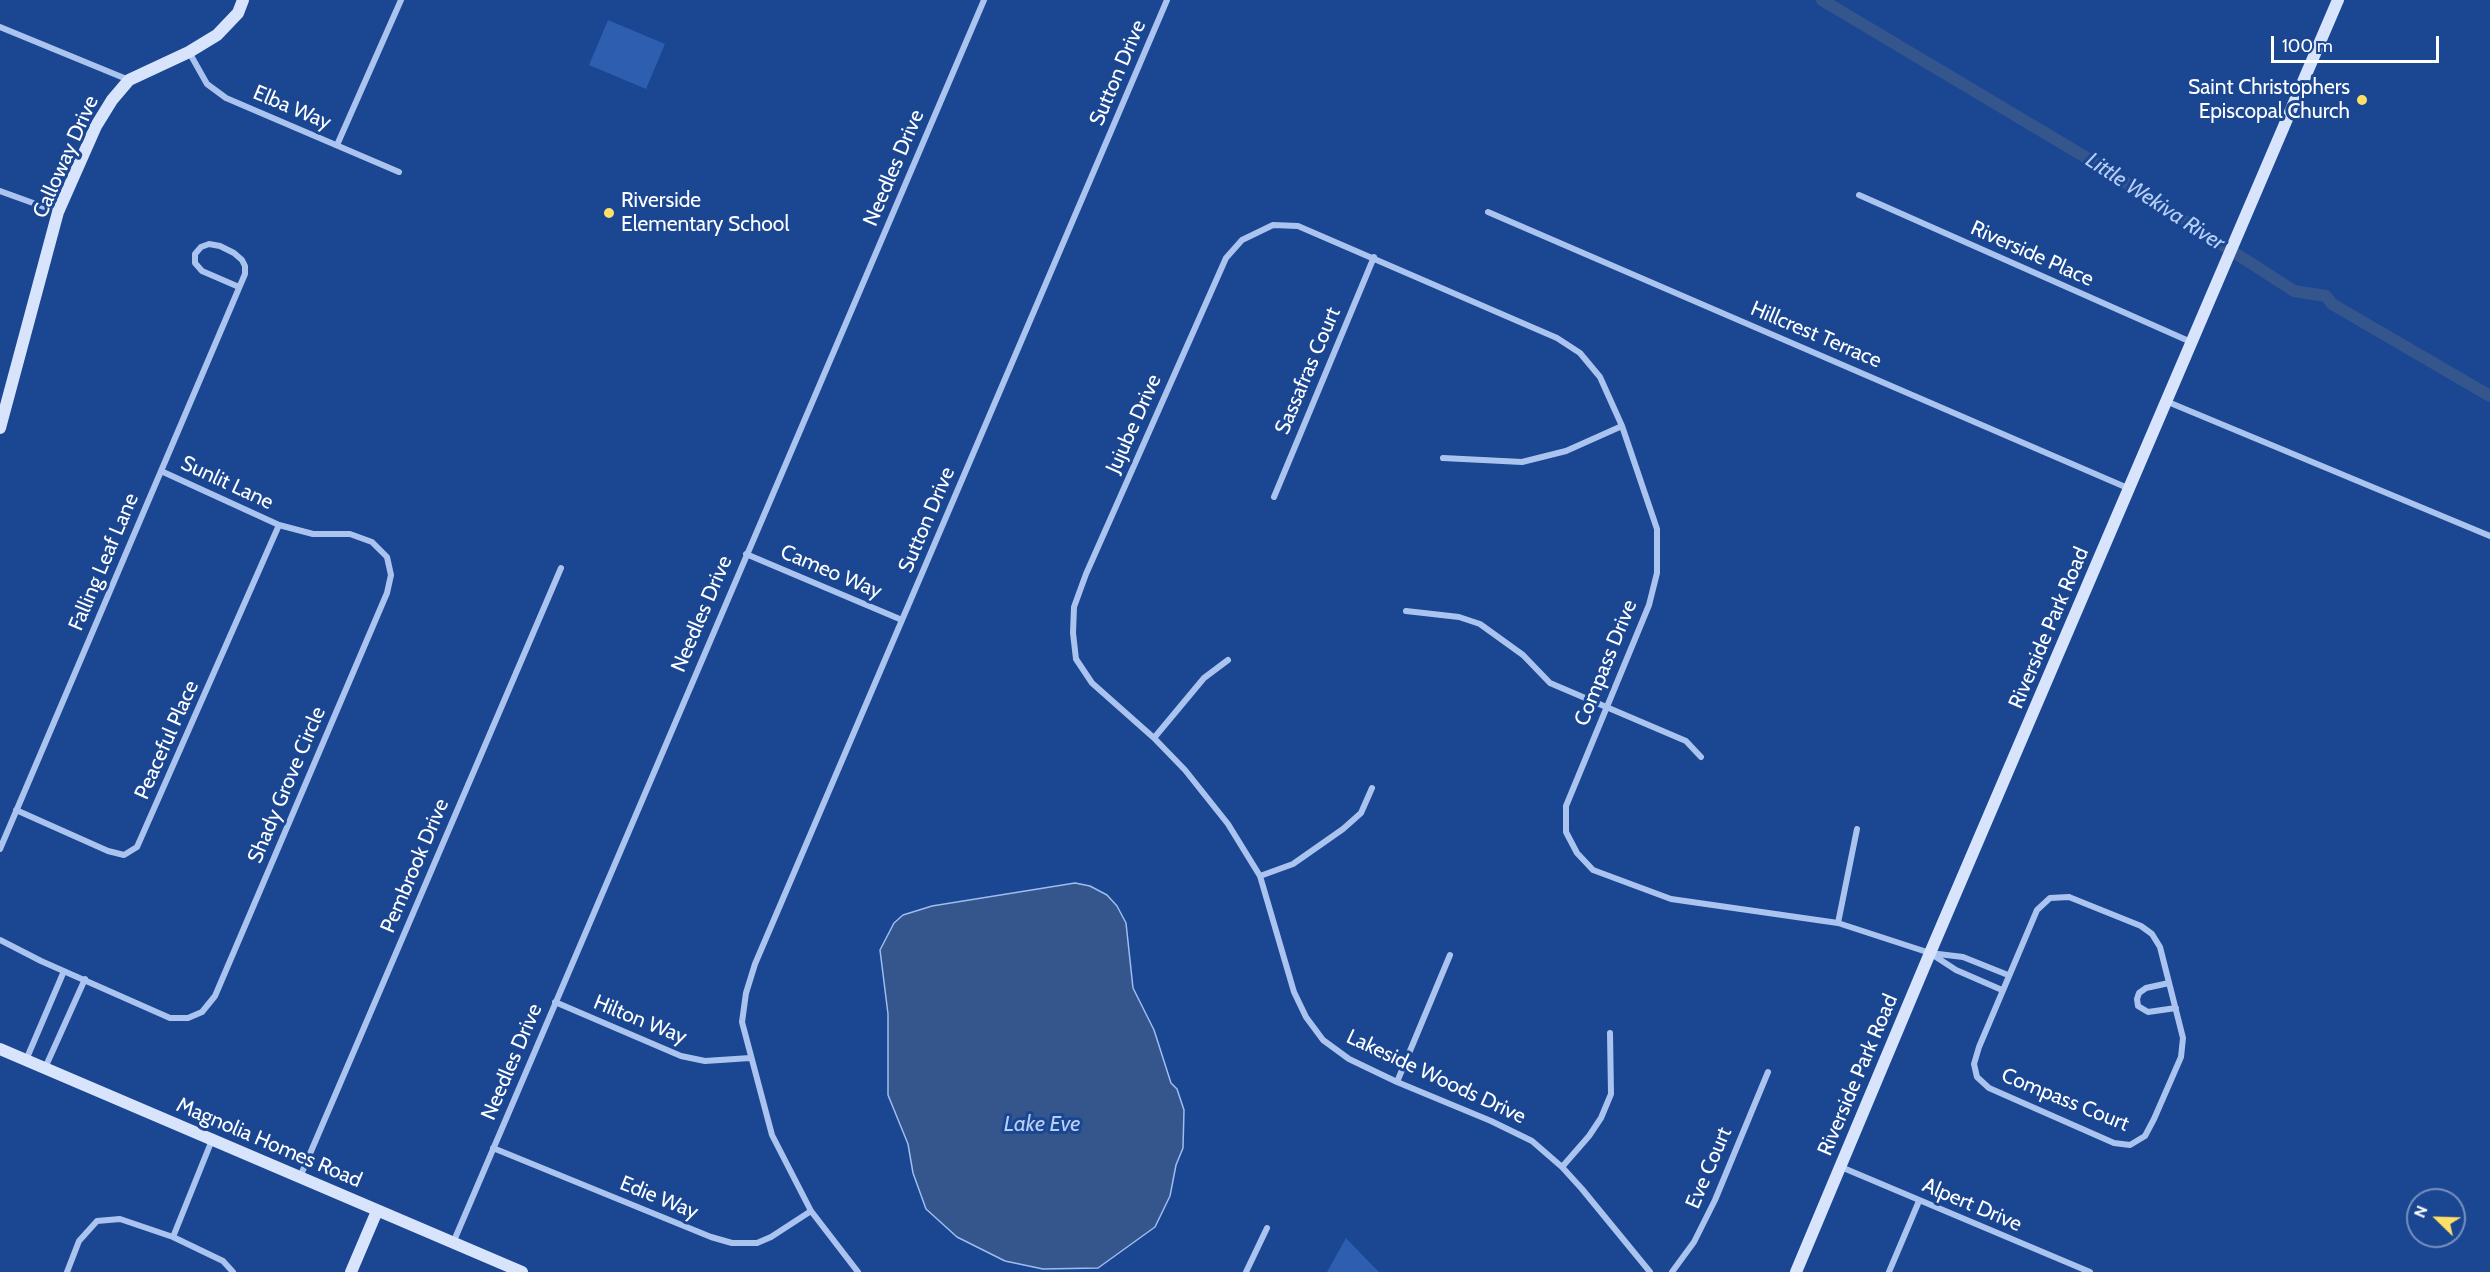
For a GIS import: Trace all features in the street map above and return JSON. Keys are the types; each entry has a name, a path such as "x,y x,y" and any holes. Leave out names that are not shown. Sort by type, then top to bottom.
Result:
{"street":[{"name":"Calloway Drive","path":"0,428 4,402 58,212 96,126 112,99 129,80 189,52 217,35 238,13 243,0"},
{"path":"337,145 401,0"},
{"name":"Needles Drive","path":"453,1243 984,0"},
{"name":"Sutton Drive","path":"858,1272 812,1211 771,1135 742,1022 746,993 755,964 1167,0"},
{"name":"Riverside Park Road","path":"1796,1272 2338,0"},
{"path":"0,27 129,80"},
{"name":"Elba Way","path":"189,52 207,84 226,98 399,172"},
{"path":"0,190 58,212"},
{"name":"Riverside Place","path":"1859,195 2192,342"},
{"name":"Hillcrest Terrace","path":"1488,212 2131,489"},
{"name":"Jujube Drive","path":"1154,738 1092,683 1076,659 1073,633 1074,607 1086,574 1226,258 1242,240 1273,225 1298,226 1374,257"},
{"name":"Falling Leaf Lane","path":"0,849 245,274 242,260 220,246 208,244 201,247 195,254 195,263 202,272 239,288"},
{"name":"Compass Drive","path":"1374,257 1557,338 1580,353 1600,376 1622,426 1657,529 1657,573 1649,605 1566,806 1566,832 1576,853 1593,870 1671,899 1838,923 1930,953"},
{"name":"Sassafras Court","path":"1274,497 1374,257"},
{"path":"2168,402 2490,536"},
{"path":"1443,458 1522,462 1566,451 1622,426"},
{"name":"Sunlit Lane","path":"161,471 279,525"},
{"name":"Peaceful Place","path":"16,810 108,851 124,855 137,847 279,525"},
{"name":"Shady Grove Circle","path":"85,979 170,1017 188,1018 202,1012 215,996 318,756 387,593 391,575 387,557 372,542 351,534 313,534 279,525"},
{"name":"Cameo Way","path":"746,554 903,620"},
{"name":"Pembrook Drive","path":"300,1177 561,568"},
{"path":"1406,611 1459,617 1480,624 1523,655 1550,683 1686,741 1701,757"},
{"path":"1154,738 1204,678 1228,660"},
{"name":"Lakeside Woods Drive","path":"1154,738 1185,770 1228,824 1260,876 1294,992 1306,1017 1323,1040 1349,1059 1397,1082 1491,1120 1532,1142 1562,1167 1650,1272"},
{"path":"1260,876 1293,864 1334,836 1361,813 1371,788"},
{"path":"1838,923 1857,829"},
{"name":"Compass Court","path":"2069,897 2141,926 2152,934 2160,947 2183,1038 2181,1057 2145,1136 2130,1145 2114,1143 1989,1088 1977,1077 1974,1064 1978,1047 2008,975 2037,910 2050,898 2069,897"},
{"path":"0,940 85,979 45,1068"},
{"path":"1930,953 1963,957 2008,975"},
{"path":"1930,953 1956,970 2002,990"},
{"path":"1397,1082 1450,955"},
{"path":"26,1060 64,971"},
{"path":"2169,983 2146,988 2139,993 2138,1006 2148,1012 2176,1008"},
{"name":"Hilton Way","path":"555,1002 681,1056 705,1060 750,1058"},
{"path":"1562,1167 1595,1127 1611,1094 1610,1033"},
{"name":"Magnolia Homes Road","path":"0,1049 522,1272"},
{"name":"Eve Court","path":"1672,1272 1694,1242 1715,1200 1767,1072"},
{"path":"173,1237 212,1140"},
{"name":"Edie Way","path":"493,1148 711,1237 732,1243 757,1243 812,1211"},
{"name":"Alpert Drive","path":"1841,1167 2090,1272"},
{"path":"1888,1272 1919,1201"},
{"path":"351,1272 377,1211"},
{"path":"67,1272 79,1241 97,1221 120,1219 173,1237 223,1261 233,1272"},
{"path":"1246,1272 1267,1228"}],"shaded area":[{"path":"608,20 665,44 646,89 589,65"},
{"path":"1346,1238 1371,1264 1379,1272 1327,1272"}],"water":[{"name":"Lake Eve","path":"1075,883 1090,886 1107,895 1117,906 1126,923 1133,988 1154,1030 1171,1083 1177,1089 1184,1110 1183,1148 1176,1165 1170,1196 1155,1227 1098,1268 1043,1269 1005,1261 957,1237 926,1209 913,1173 908,1144 888,1095 888,1014 880,950 894,923 903,915 932,906"}],"waterway":[{"name":"Little Wekiva River","path":"1822,0 2097,164 2294,291 2326,296 2332,304 2490,396"}],"place":[{"name":"Saint Christophers Episcopal Church","path":"2362,100"},
{"name":"Riverside Elementary School","path":"609,213"}]}
